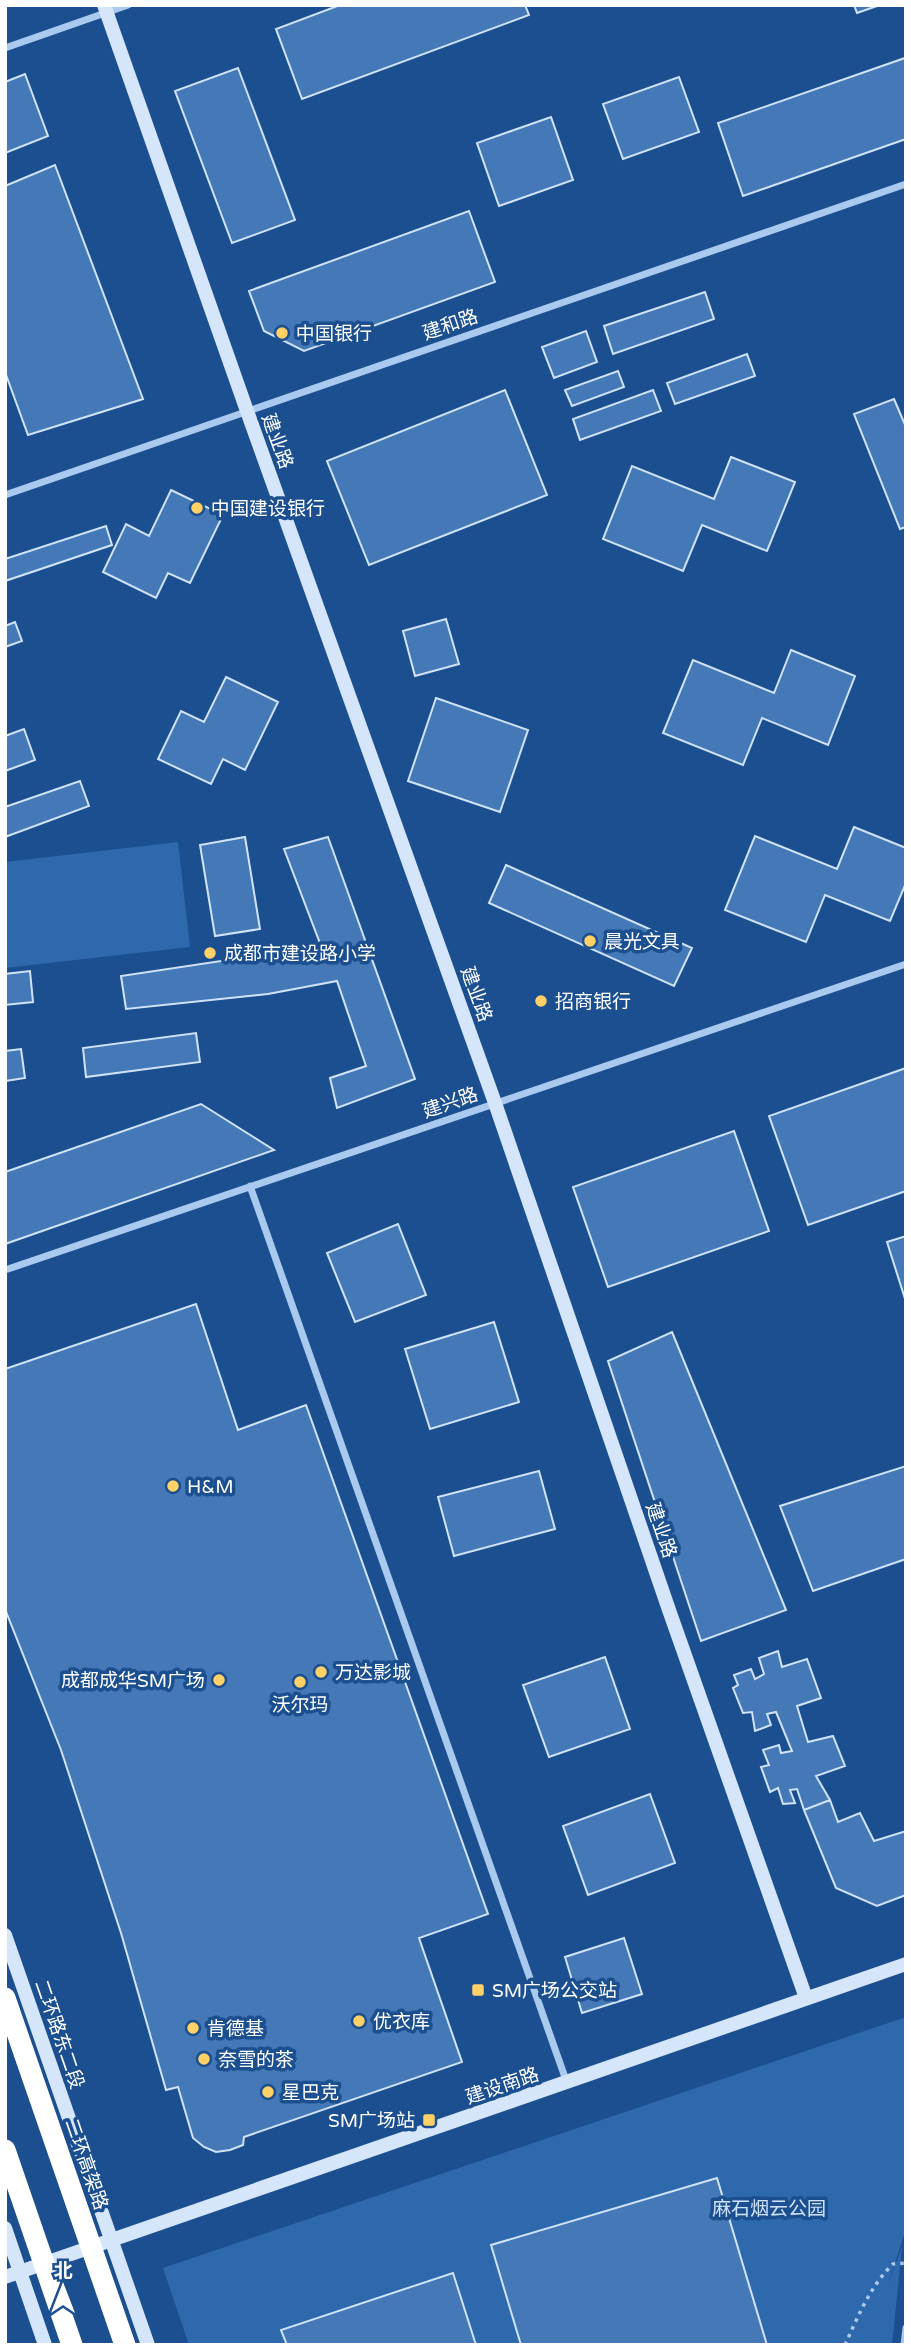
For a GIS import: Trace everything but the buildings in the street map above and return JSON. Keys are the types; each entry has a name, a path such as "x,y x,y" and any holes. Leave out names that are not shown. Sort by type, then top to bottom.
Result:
{"highway":[{"name":"二环高架路","path":"5,1998 125,2345"},
{"path":"5,2150 72,2345"}],"street":[{"path":"5,48 105,9 128,5"},
{"name":"建业路","path":"105,9 495,1103 664,1597 806,1998"},
{"name":"建和路","path":"5,495 906,184"},
{"name":"建兴路","path":"5,1270 906,964"},
{"path":"250,1186 567,2083"},
{"name":"二环路东二段","path":"5,1935 148,2345"},
{"name":"建设南路","path":"5,2277 906,1964"},
{"path":"5,2228 46,2345"},
{"path":"904,2345 906,2328"}],"path":[{"path":"845,2345 883,2273 893,2263 906,2263"}],"green space":[{"path":"178,842 190,947 5,968 5,862"},
{"name":"麻石烟云公园","path":"906,2017 906,2229 888,2285 902,2247 892,2345 189,2345 163,2268"}],"place":[{"name":"中国银行","path":"282,333"},
{"name":"中国建设银行","path":"197,508"},
{"name":"晨光文具","path":"590,941"},
{"name":"成都市建设路小学","path":"210,953"},
{"name":"招商银行","path":"541,1001"},
{"name":"H&M","path":"173,1486"},
{"name":"万达影城","path":"321,1672"},
{"name":"成都成华SM广场","path":"219,1680"},
{"name":"沃尔玛","path":"300,1682"},
{"name":"SM广场公交站","path":"478,1990"},
{"name":"优衣库","path":"359,2021"},
{"name":"肯德基","path":"193,2028"},
{"name":"奈雪的茶","path":"204,2059"},
{"name":"星巴克","path":"268,2092"},
{"name":"SM广场站","path":"429,2120"}]}
